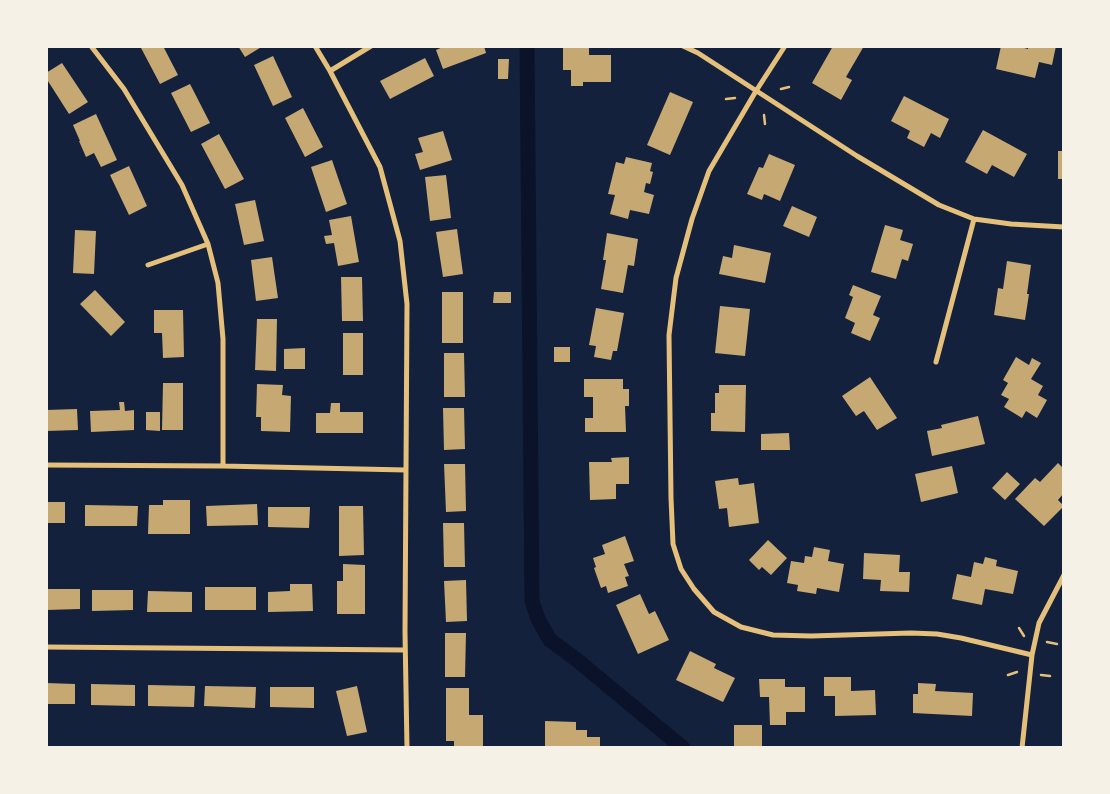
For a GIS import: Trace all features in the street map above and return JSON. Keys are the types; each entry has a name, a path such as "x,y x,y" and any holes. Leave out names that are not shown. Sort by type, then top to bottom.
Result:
{"street":[{"path":"91,46 124,89 182,185 208,244 218,283 223,339 224,466"},
{"path":"315,46 380,166 400,241 407,304 407,748"},
{"path":"330,71 371,46"},
{"path":"683,46 698,53 857,156 939,205 974,219 1064,227"},
{"path":"785,46 709,171 692,219 676,278 669,335 671,498 673,544 681,569 694,589 714,612 741,627 773,635 937,634 1032,655"},
{"path":"936,362 974,219"},
{"path":"148,265 208,244"},
{"path":"46,465 406,470"},
{"path":"1022,748 1032,655 1040,623 1064,575"},
{"path":"46,647 406,650"}],"path":[{"path":"781,89 789,87"},
{"path":"726,99 735,98"},
{"path":"764,115 765,124"},
{"path":"1019,628 1024,636"},
{"path":"1047,642 1057,644"},
{"path":"1008,675 1017,672"},
{"path":"1041,675 1050,676"}],"building":[{"path":"140,46 163,46 178,75 160,84"},
{"path":"238,46 263,46 245,57"},
{"path":"445,46 484,46 486,53 443,69 436,50"},
{"path":"589,46 589,55 611,55 611,82 583,82 583,86 571,86 571,70 563,70 563,47"},
{"path":"833,46 864,46 846,77 852,80 841,100 812,83"},
{"path":"1001,46 1017,46 1028,49 1028,46 1056,46 1052,65 1039,62 1035,78 996,69"},
{"path":"273,56 292,97 273,106 254,65"},
{"path":"425,58 434,76 390,99 380,81"},
{"path":"498,59 509,59 508,79 498,79"},
{"path":"62,63 88,102 69,114 46,78 46,73"},
{"path":"190,84 210,123 191,132 171,93"},
{"path":"670,92 693,102 670,155 647,145"},
{"path":"904,96 949,119 940,138 931,133 924,147 907,138 910,131 891,121"},
{"path":"303,108 323,147 305,157 285,118"},
{"path":"96,114 117,160 101,167 94,153 86,157 73,125"},
{"path":"983,130 1027,154 1014,177 992,165 987,174 965,162"},
{"path":"443,131 452,160 420,170 415,154 423,152 418,138"},
{"path":"219,134 244,179 225,189 201,144"},
{"path":"1058,151 1064,151 1064,179 1058,179"},
{"path":"769,154 795,165 780,201 764,194 762,200 747,194 759,167 763,168"},
{"path":"626,157 652,163 650,171 653,172 650,184 646,183 644,192 654,195 649,214 630,210 628,219 610,214 615,195 608,194 616,162 624,164"},
{"path":"332,160 347,204 326,212 311,167"},
{"path":"129,166 147,206 129,215 110,175"},
{"path":"446,175 451,218 430,221 425,177"},
{"path":"255,200 264,241 244,245 235,204"},
{"path":"792,206 817,217 809,237 783,226"},
{"path":"351,216 359,262 338,266 334,243 326,244 324,236 332,235 329,220"},
{"path":"885,225 903,230 900,240 913,244 908,261 902,259 896,279 871,272"},
{"path":"457,229 463,274 443,277 436,232"},
{"path":"75,230 96,231 94,274 73,273"},
{"path":"607,233 638,239 634,266 628,265 623,293 601,289 606,260 603,260"},
{"path":"734,245 771,253 765,283 719,274 723,256 732,258"},
{"path":"272,257 278,298 256,301 251,260"},
{"path":"1007,261 1031,265 1025,320 994,315 998,288 1003,289"},
{"path":"341,277 362,277 363,321 342,321"},
{"path":"853,285 881,296 873,315 880,318 870,341 851,333 855,323 845,318 853,297 849,295"},
{"path":"95,290 125,322 111,336 80,304"},
{"path":"442,292 463,292 463,343 442,343"},
{"path":"494,292 511,292 511,303 493,303"},
{"path":"720,306 750,309 745,356 715,353"},
{"path":"596,308 624,313 617,351 613,351 611,360 594,357 596,346 589,345"},
{"path":"154,310 183,310 184,357 163,358 162,333 154,333"},
{"path":"257,319 277,319 276,371 255,370"},
{"path":"343,333 363,333 363,375 343,375"},
{"path":"554,347 570,347 570,362 554,362"},
{"path":"305,348 305,369 284,369 284,349"},
{"path":"444,353 464,353 465,397 444,397"},
{"path":"1016,357 1029,365 1032,358 1041,363 1031,379 1043,386 1038,395 1047,400 1037,418 1026,411 1022,418 1004,407 1009,399 1001,395 1008,383 1003,380"},
{"path":"870,377 897,418 877,430 864,411 856,416 842,396"},
{"path":"584,379 623,379 623,389 629,389 629,406 625,406 626,432 585,432 585,418 593,418 593,397 584,397"},
{"path":"163,383 183,383 183,430 162,430"},
{"path":"257,384 283,385 282,395 291,396 290,432 261,431 261,417 256,417"},
{"path":"719,385 746,385 745,432 711,431 711,413 715,413 715,393 719,393"},
{"path":"119,402 124,402 125,411 134,410 134,430 91,432 90,411 120,410"},
{"path":"331,403 340,403 340,412 363,412 363,433 316,433 316,413 330,413"},
{"path":"443,408 464,408 465,449 444,450"},
{"path":"77,409 78,430 46,431 46,410"},
{"path":"146,412 160,412 160,431 146,430"},
{"path":"978,416 985,444 932,456 927,431 942,428 941,425"},
{"path":"789,433 790,450 761,450 761,434"},
{"path":"629,457 629,484 616,484 616,499 590,500 589,462 612,462 611,458"},
{"path":"1058,463 1064,469 1064,493 1058,500 1064,506 1044,526 1015,499 1035,478 1040,482"},
{"path":"444,464 465,464 466,511 446,512"},
{"path":"952,466 958,493 921,502 915,474"},
{"path":"1007,472 1020,484 1005,500 992,488"},
{"path":"738,478 739,485 754,483 759,523 729,527 727,508 719,509 715,481"},
{"path":"163,500 190,500 190,534 148,534 149,505 163,505"},
{"path":"46,502 65,502 65,523 46,523"},
{"path":"257,504 258,525 207,526 206,506"},
{"path":"85,505 138,506 137,526 85,526"},
{"path":"339,506 363,506 364,555 339,556"},
{"path":"268,507 310,507 309,528 268,527"},
{"path":"443,523 464,523 465,567 444,567"},
{"path":"625,536 634,561 624,564 629,576 625,577 628,586 608,593 606,586 601,588 594,568 596,567 593,558 605,554 602,545"},
{"path":"768,540 787,558 771,575 762,567 759,570 749,560"},
{"path":"814,547 830,550 828,561 844,564 839,592 817,588 816,594 797,591 798,585 787,583 791,561 804,563 805,556 812,557"},
{"path":"864,553 900,555 899,572 910,572 909,592 880,591 881,580 863,579"},
{"path":"985,557 997,560 996,566 1018,571 1013,594 985,589 982,605 952,599 957,574 971,577 974,562 983,564"},
{"path":"343,564 365,565 365,614 337,614 337,581 343,581"},
{"path":"466,580 467,621 446,622 444,581"},
{"path":"290,584 312,584 313,611 268,612 268,592 290,591"},
{"path":"205,587 256,587 256,610 205,610"},
{"path":"46,589 80,589 80,609 46,610"},
{"path":"92,590 133,590 133,610 92,611"},
{"path":"148,591 192,592 192,612 147,612"},
{"path":"640,594 649,614 655,611 669,640 638,654 616,605"},
{"path":"445,633 466,633 465,677 445,677"},
{"path":"690,651 716,664 714,668 735,678 723,702 676,680"},
{"path":"824,677 851,677 851,691 875,690 876,715 835,716 835,696 824,696"},
{"path":"759,679 785,679 785,687 805,687 805,712 786,712 786,725 770,725 769,697 760,697"},
{"path":"46,683 75,684 75,704 46,704"},
{"path":"918,683 936,684 935,691 973,693 972,716 913,713 913,694 918,694"},
{"path":"91,684 135,685 135,706 91,705"},
{"path":"148,685 195,686 194,707 148,706"},
{"path":"205,686 256,687 255,708 204,706"},
{"path":"357,686 367,732 347,736 336,691"},
{"path":"270,687 314,687 314,708 270,707"},
{"path":"446,688 469,688 469,715 483,715 483,748 454,748 454,741 446,741"},
{"path":"545,721 576,722 576,730 587,730 587,737 600,737 600,748 545,748"},
{"path":"734,725 762,725 762,748 734,748"}],"waterway":[{"path":"527,46 532,601 538,619 550,640 683,748"}]}
